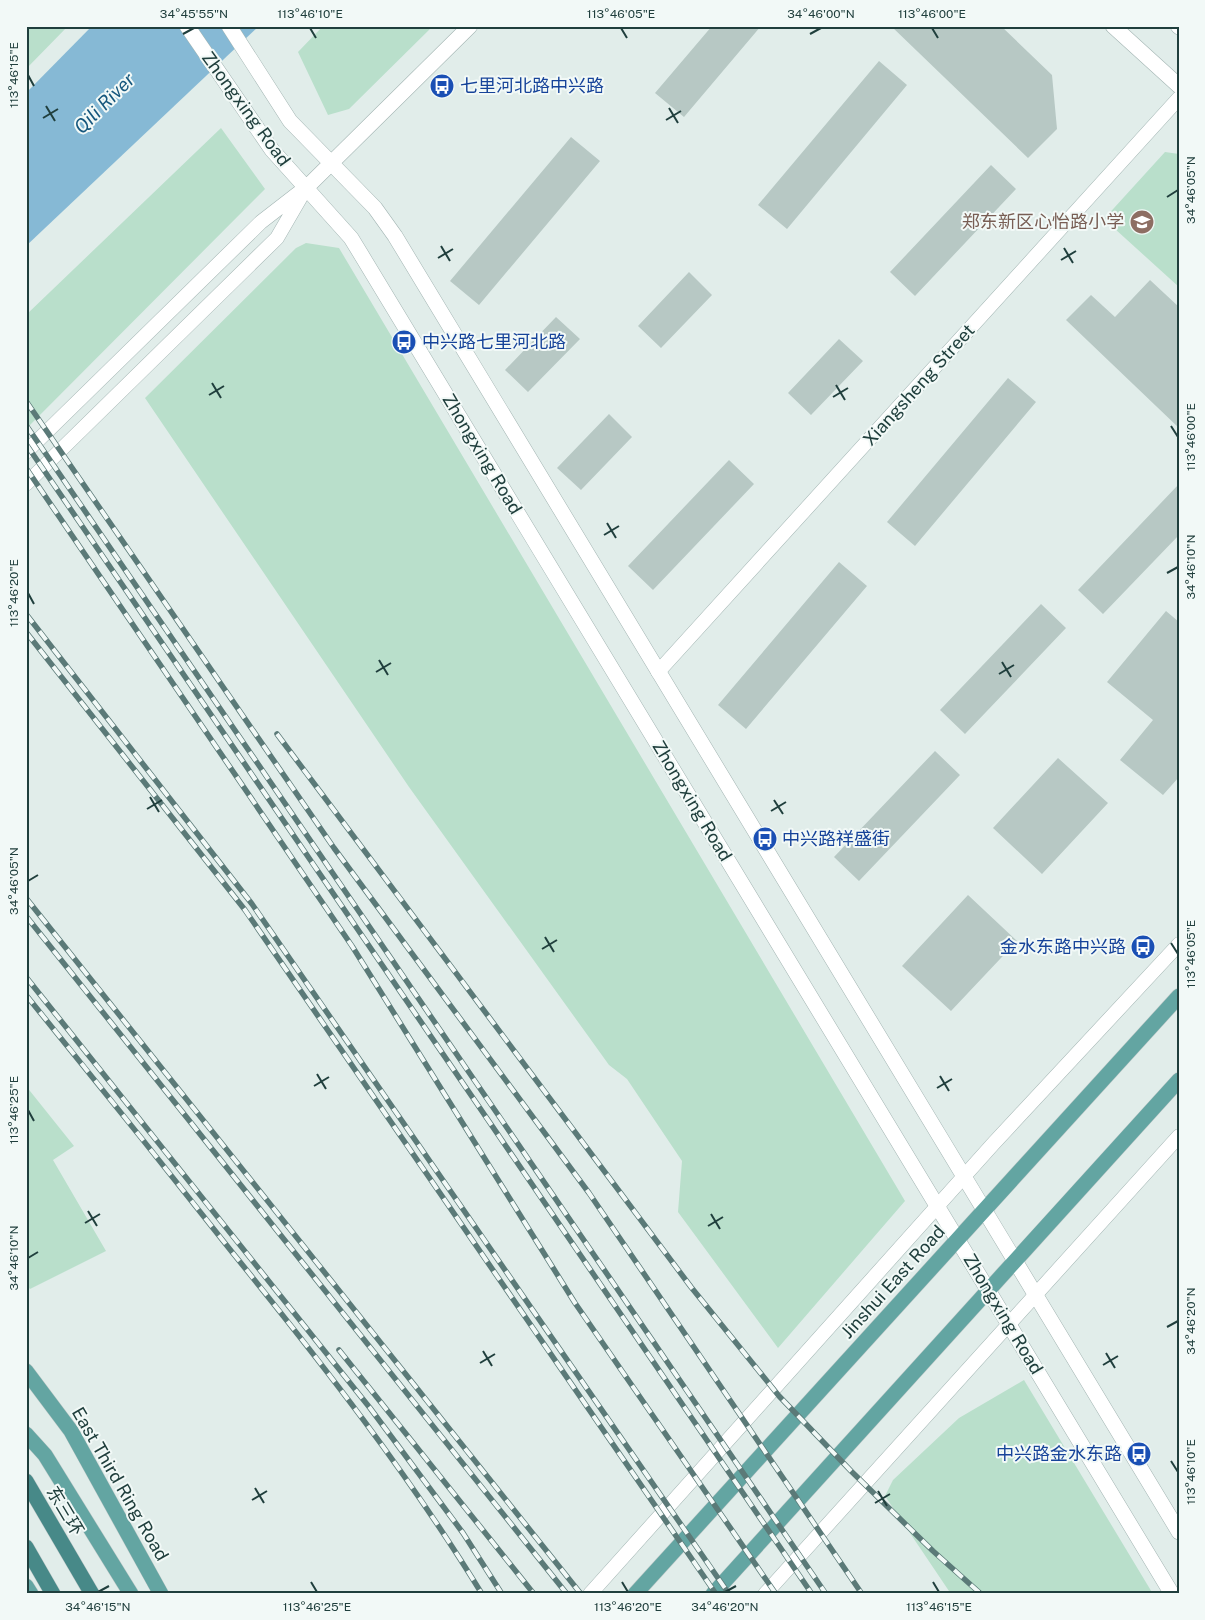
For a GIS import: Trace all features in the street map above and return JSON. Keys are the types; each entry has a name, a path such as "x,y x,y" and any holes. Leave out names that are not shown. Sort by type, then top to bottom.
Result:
{"highway":[{"name":"东三环","path":"26,1482 92,1594"},
{"path":"26,1547 53,1594"}],"main road":[{"name":"Jinshui East Road","path":"635,1594 1179,996"},
{"path":"713,1594 1179,1080"},
{"name":"East Third Ring Road","path":"26,1371 71,1432 161,1594"},
{"path":"26,1434 45,1455 131,1594"},
{"path":"26,1586 31,1594"}],"street":[{"name":"Zhongxing Road","path":"187,26 272,150 351,238 1172,1594"},
{"name":"Zhongxing Road","path":"229,26 290,121 374,208 395,236 1179,1532"},
{"path":"26,452 261,222 306,188 470,26"},
{"path":"1113,26 1179,86"},
{"name":"Xiangsheng Street","path":"658,672 1179,98"},
{"path":"26,484 276,238 306,188"},
{"path":"590,1594 964,1176 1179,944"},
{"path":"765,1594 1179,1136"}],"green space":[{"path":"26,26 68,26 26,69"},
{"path":"323,26 433,26 349,109 328,115 298,52"},
{"path":"221,128 265,189 26,429 26,315"},
{"path":"1165,152 1179,154 1179,287 1104,219"},
{"path":"306,243 339,248 905,1201 778,1348 678,1212 682,1161 627,1079 609,1065 409,787 145,398 296,248"},
{"path":"26,1086 74,1146 53,1160 106,1251 30,1289 26,1285"},
{"path":"1024,1380 1153,1594 951,1594 885,1496 893,1480 959,1418"}],"water":[{"name":"Qili River","path":"92,26 259,26 26,246 26,93"}],"building":[{"path":"712,26 761,26 684,117 655,93"},
{"path":"891,26 1001,26 1052,75 1057,129 1028,158"},
{"path":"879,61 907,85 787,229 758,205"},
{"path":"571,137 600,161 479,305 450,281"},
{"path":"991,165 1016,189 915,296 890,272"},
{"path":"689,272 712,295 661,348 638,326"},
{"path":"1150,280 1179,307 1179,428 1066,320 1091,295 1115,317"},
{"path":"556,317 580,339 528,392 505,370"},
{"path":"839,339 863,361 811,415 788,393"},
{"path":"1008,378 1036,402 915,546 887,522"},
{"path":"609,414 632,437 581,490 557,468"},
{"path":"729,460 754,484 653,590 628,566"},
{"path":"1179,484 1179,535 1103,614 1078,590"},
{"path":"839,562 867,586 746,729 718,705"},
{"path":"1041,604 1066,628 965,734 940,710"},
{"path":"1166,611 1179,622 1179,777 1163,795 1120,760 1153,720 1107,682"},
{"path":"935,751 960,775 859,881 834,857"},
{"path":"1058,758 1108,803 1042,874 993,828"},
{"path":"968,895 1017,941 951,1011 902,966"}],"railway":[{"path":"26,401 334,848 589,1193 862,1594"},
{"path":"26,425 826,1594"},
{"path":"26,444 812,1594"},
{"path":"26,468 352,946 575,1303 776,1594"},
{"path":"26,614 252,904 729,1594"},
{"path":"26,632 245,910 716,1594"},
{"path":"277,734 691,1287 779,1396 851,1471 933,1551 981,1594"},
{"path":"26,898 581,1594"},
{"path":"26,916 567,1594"},
{"path":"26,977 370,1408 463,1533 502,1594"},
{"path":"26,995 363,1419 454,1549 482,1594"},
{"path":"339,1350 534,1594"}],"place":[{"name":"七里河北路中兴路","path":"442,86"},
{"name":"郑东新区心怡路小学","path":"1142,222"},
{"name":"中兴路七里河北路","path":"404,342"},
{"name":"中兴路祥盛街","path":"765,839"},
{"name":"金水东路中兴路","path":"1143,947"},
{"name":"中兴路金水东路","path":"1139,1454"}]}
